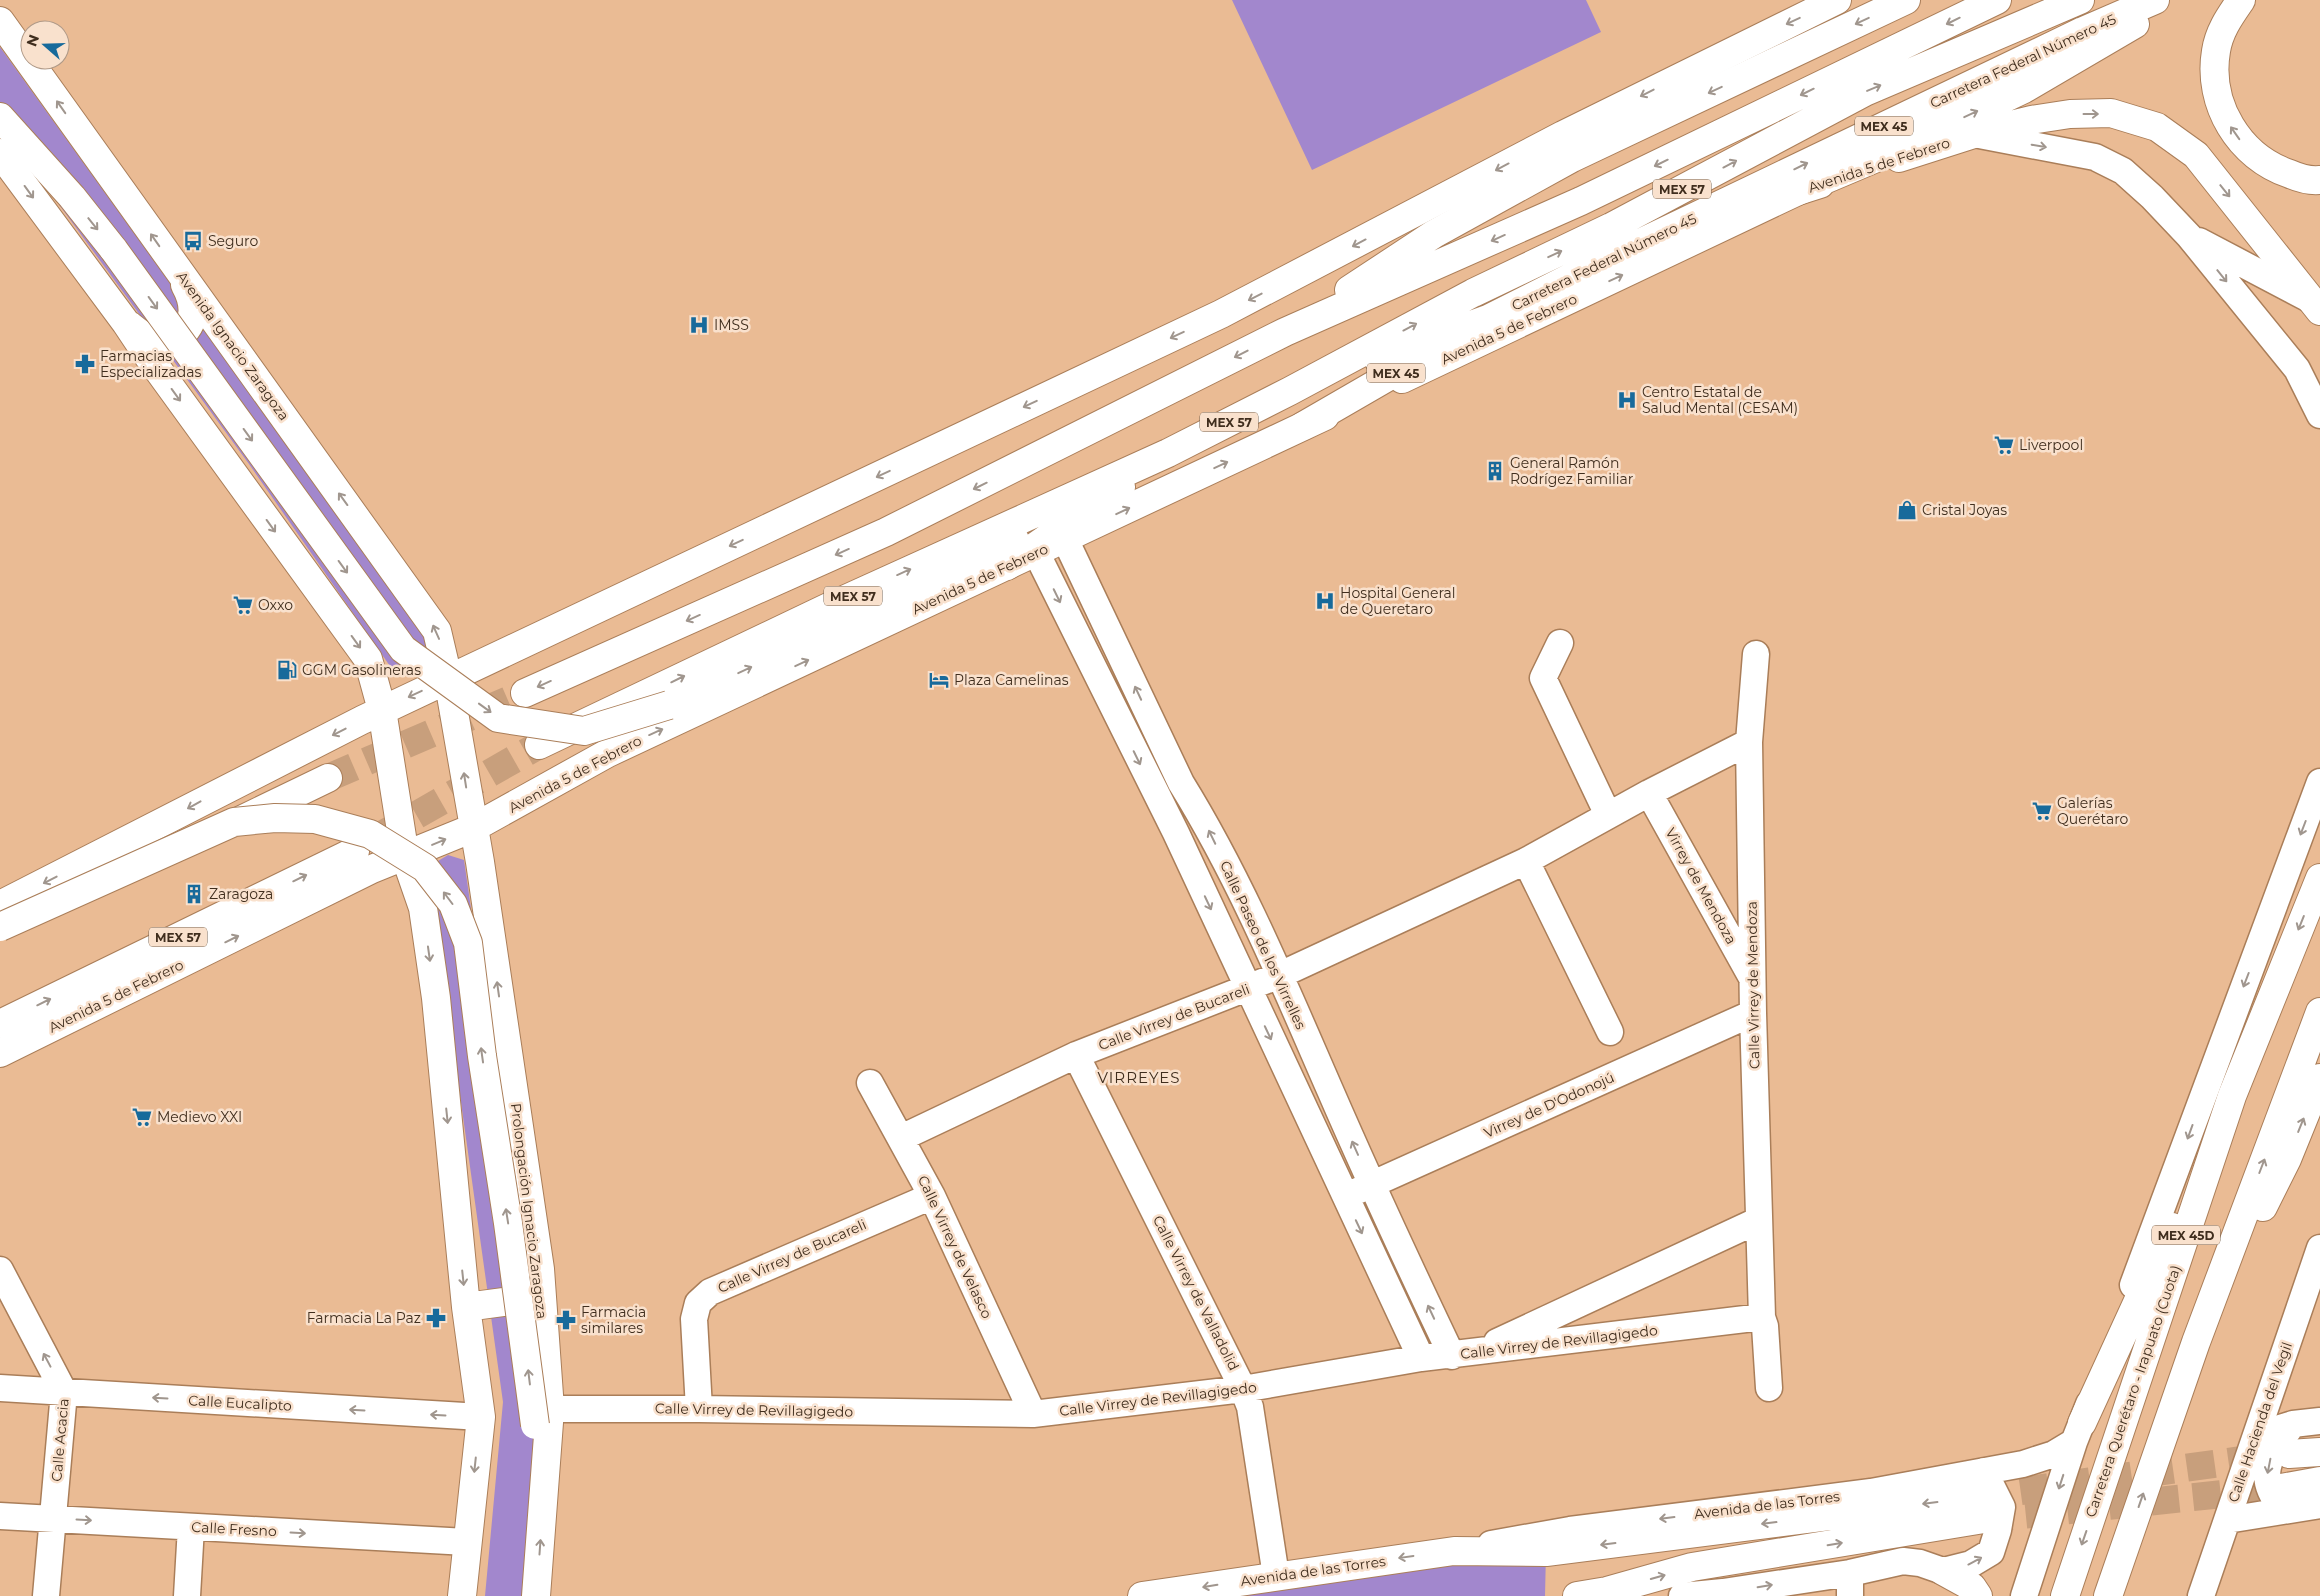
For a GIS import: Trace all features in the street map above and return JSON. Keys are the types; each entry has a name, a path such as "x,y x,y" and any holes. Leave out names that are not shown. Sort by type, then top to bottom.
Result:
{"main road":[{"path":"0,905 448,678 1221,314 1563,135 1837,0"},
{"path":"1285,332 1434,234 1572,158 1906,0"},
{"name":"MEX 57","path":"525,693 886,532 1285,332 1582,201 1997,0"},
{"name":"MEX 57","path":"539,745 835,604 1168,453 1290,391 1473,293 1611,227 1864,92 2080,0"},
{"name":"Carretera Federal Número 45","path":"1290,391 1488,320 1615,255 2083,31 2155,0"},
{"path":"1798,191 1894,150 2024,89 2130,28 2167,0"},
{"path":"2241,0 2220,33 2216,51 2216,89 2221,107 2239,139 2266,163 2298,177 2320,180"},
{"name":"Avenida Ignacio Zaragoza","path":"0,21 437,631 448,678 473,828"},
{"name":"Avenida 5 de Febrero","path":"0,1053 372,868 473,828 526,801 608,753 1065,539 1798,191 1974,134 2030,120 2070,114 2111,114 2157,128 2196,155 2316,306"},
{"path":"0,117 72,197 114,250 403,649 498,718 584,731 668,705 970,565 1168,453"},
{"path":"0,153 126,323 368,659 382,710 405,856 422,908 436,998 466,1308 481,1417 462,1596"},
{"path":"126,323 149,339 165,343 172,341 186,331 194,313 192,301 172,263"},
{"name":"MEX 45","path":"1303,426 1488,320"},
{"name":"MEX 57","path":"1007,566 1168,453"},
{"path":"0,936 328,778"},
{"path":"0,927 234,822 276,818 316,819 370,834 425,868 453,904 468,943 482,1056 508,1223 542,1417 546,1465 536,1596"},
{"name":"Prolongación Ignacio Zaragoza","path":"473,828 538,1260 542,1297 542,1417"},
{"name":"Avenida 5 de Febrero","path":"0,1024 355,851"},
{"name":"Carretera Querétaro - Irapuato (Cuota)","path":"2065,1596 2232,1096 2320,878"},
{"name":"MEX 45D","path":"2108,1596 2196,1342 2320,1012"},
{"path":"2196,1342 2287,1159 2320,1078"},
{"path":"2078,1432 2232,1096"},
{"path":"466,1308 542,1297"},
{"path":"2289,1454 2320,1452"},
{"path":"2282,1499 2320,1481"},
{"name":"Avenida de las Torres","path":"1142,1596 1454,1550 1546,1552 1982,1496"},
{"name":"Avenida de las Torres","path":"1577,1596 1615,1594 1692,1567 1982,1496"},
{"path":"1944,1571 1972,1587 1978,1596"}],"street":[{"path":"1974,134 2095,157 2123,171 2152,197 2189,236 2297,369 2320,415"},
{"path":"2189,236 2316,306"},
{"name":"Calle Paseo de los Virrelles","path":"1065,539 1181,784 1205,821 1280,975 1371,1184 1452,1356"},
{"path":"1036,552 1176,833 1421,1358"},
{"path":"1560,643 1543,678 1608,815"},
{"name":"Calle Virrey de Mendoza","path":"1756,654 1749,742 1753,1013 1762,1316 1765,1326 1769,1388"},
{"name":"Calle Virrey de Bucareli","path":"901,1138 1076,1055 1280,975 1526,861 1649,793 1749,742"},
{"path":"2024,1596 2078,1432 2320,782"},
{"name":"Virrey de Mendoza","path":"1649,793 1753,980"},
{"path":"1526,861 1610,1032"},
{"name":"Virrey de D'Odonojú","path":"1345,1197 1753,1013"},
{"name":"Calle Virrey de Valladolid","path":"1076,1055 1243,1389 1250,1408 1276,1576"},
{"name":"Calle Virrey de Velasco","path":"870,1083 932,1196 1033,1414"},
{"name":"Calle Virrey de Bucareli","path":"699,1409 694,1320 698,1304 710,1292 932,1196"},
{"path":"1477,1352 1759,1220"},
{"name":"Calle Hacienda del Vegil","path":"2201,1596 2320,1248"},
{"name":"Calle Acacia","path":"0,1270 10,1309 64,1392 46,1596"},
{"name":"Calle Virrey de Revillagigedo","path":"542,1417 699,1409 1033,1414 1243,1389 1421,1358 1452,1356 1762,1316"},
{"name":"Calle Eucalipto","path":"0,1388 481,1417"},
{"path":"2255,1437 2293,1424 2320,1421"},
{"path":"2293,1424 2276,1447 2269,1462 2267,1485 2273,1498 2320,1505"},
{"name":"Avenida de las Torres","path":"1982,1496 2023,1464 2054,1454 2078,1432"},
{"path":"1682,1596 1850,1584 1910,1561 1944,1571 1971,1564 1991,1552 1998,1530 2002,1507 1982,1496"},
{"path":"2227,1520 2282,1499"},
{"name":"Calle Fresno","path":"0,1516 467,1542"},
{"path":"187,1596 191,1526"}],"shaded area":[{"path":"1232,0 1586,0 1601,32 1312,170"},
{"path":"0,47 296,458 380,565 432,651 392,669 249,464 0,124"},
{"path":"448,855 464,860 543,1407 525,1596 485,1596 503,1402 428,867"},
{"path":"1546,1552 1545,1596 1142,1596"}],"tunnel":[{"path":"328,778 525,693"},
{"path":"380,836 539,745"},
{"path":"1979,1497 2270,1456"},
{"path":"1984,1519 2281,1488"}],"place":[{"name":"Seguro","path":"193,241"},
{"name":"IMSS","path":"699,325"},
{"name":"Farmacias Especializadas","path":"85,364"},
{"name":"Centro Estatal de Salud Mental (CESAM)","path":"1627,400"},
{"name":"Liverpool","path":"2004,445"},
{"name":"General Ramón Rodrígez Familiar","path":"1495,471"},
{"name":"Cristal Joyas","path":"1907,510"},
{"name":"Hospital General de Queretaro","path":"1325,601"},
{"name":"Oxxo","path":"243,605"},
{"name":"GGM Gasolineras","path":"287,670"},
{"name":"Plaza Camelinas","path":"939,680"},
{"name":"Galerías Querétaro","path":"2042,811"},
{"name":"Zaragoza","path":"194,894"},
{"name":"Medievo XXI","path":"142,1117"},
{"name":"Farmacia La Paz","path":"436,1318"},
{"name":"Farmacia similares","path":"566,1320"}],"district":[{"name":"VIRREYES","path":"1139,1077"}]}
